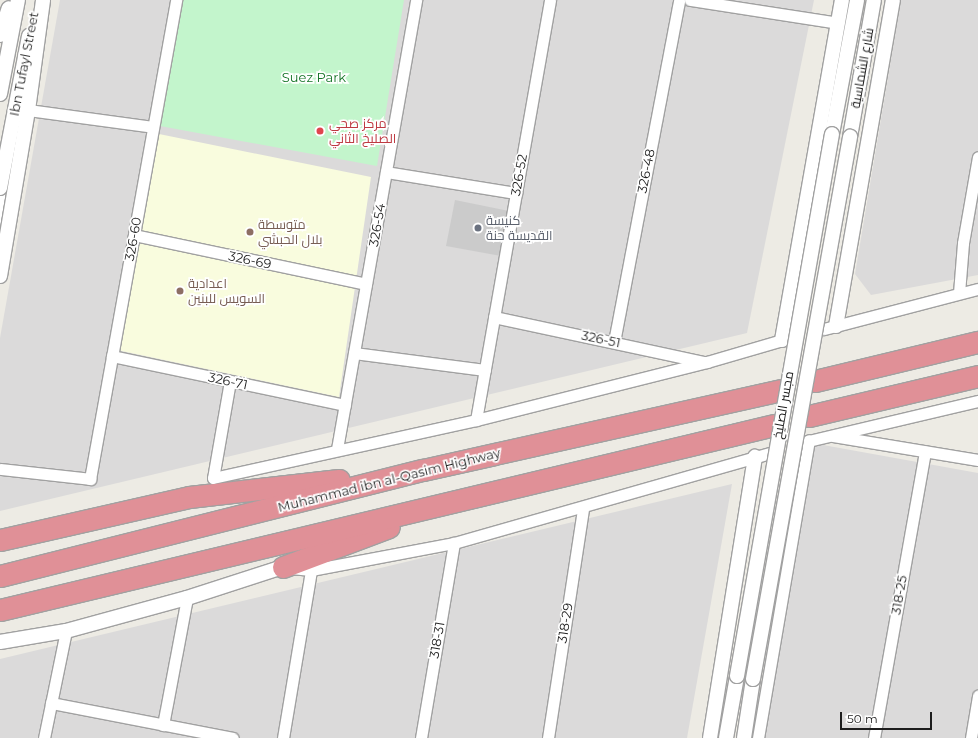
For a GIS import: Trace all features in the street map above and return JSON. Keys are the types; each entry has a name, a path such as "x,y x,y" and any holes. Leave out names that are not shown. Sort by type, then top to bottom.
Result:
{"highway":[{"path":"815,381 978,342"},
{"path":"809,416 978,376"},
{"name":"Muhammad ibn al-Qasim Highway","path":"0,576 423,470 780,390"},
{"path":"0,610 475,495 774,425"},
{"path":"0,540 189,497 423,470"},
{"path":"283,568 475,495"}],"street":[{"path":"0,35 12,0"},
{"name":"Ibn Tufayl Street","path":"0,94 18,0"},
{"name":"Ibn Tufayl Street","path":"0,188 36,0"},
{"path":"0,276 28,110 43,0"},
{"name":"326-60","path":"0,469 90,479 176,0"},
{"name":"326-54","path":"337,450 416,0"},
{"name":"326-52","path":"476,420 550,0"},
{"name":"326-48","path":"614,342 679,0"},
{"path":"690,0 838,24"},
{"path":"230,381 212,478 476,420 707,362 786,339 842,0"},
{"name":"شارع الشماسية","path":"832,134 857,0"},
{"name":"شارع الشماسية","path":"850,137 874,0"},
{"path":"893,0 830,327 978,289"},
{"path":"28,110 153,127"},
{"name":"مجسر الصليخ","path":"726,738 832,134"},
{"name":"مجسر الصليخ","path":"744,738 753,679 850,137"},
{"path":"959,293 963,243 978,157"},
{"path":"386,172 516,193"},
{"name":"326-69","path":"134,235 366,284"},
{"name":"326-51","path":"494,317 707,362"},
{"path":"354,353 485,370"},
{"name":"326-71","path":"112,356 345,405"},
{"path":"758,738 807,441 826,435 978,402"},
{"path":"826,435 978,460"},
{"name":"318-25","path":"874,738 924,451"},
{"path":"0,642 66,631 187,598 283,568 311,570 454,543 583,508 769,453"},
{"path":"710,738 755,457"},
{"name":"318-29","path":"548,738 583,508"},
{"name":"318-31","path":"421,738 454,543"},
{"path":"282,738 311,570"},
{"path":"163,725 187,598"},
{"path":"44,738 66,631"},
{"path":"970,738 978,696"},
{"path":"51,704 234,738"}],"shaded area":[{"path":"60,0 814,0 747,333 0,511 0,338"},
{"path":"901,0 978,0 978,275 871,295 855,274"},
{"path":"159,134 371,177 339,397 117,350"},
{"name":"كنيسة القديسة حنة","path":"455,200 509,211 501,256 446,246"},
{"path":"812,443 978,473 978,738 760,738"},
{"path":"732,484 687,738 0,738 0,659"}],"green space":[{"name":"Suez Park","path":"183,0 404,0 377,166 160,126"}],"pier":[{"path":"0,174 11,176 0,236"}],"place":[{"name":"مركز صحي الصليخ الثاني","path":"320,131"},
{"name":"كنيسة القديسة حنة","path":"478,228"},
{"name":"متوسطة بلال الحبشي","path":"250,232"},
{"name":"اعدادية السويس للبنين","path":"180,291"}]}
